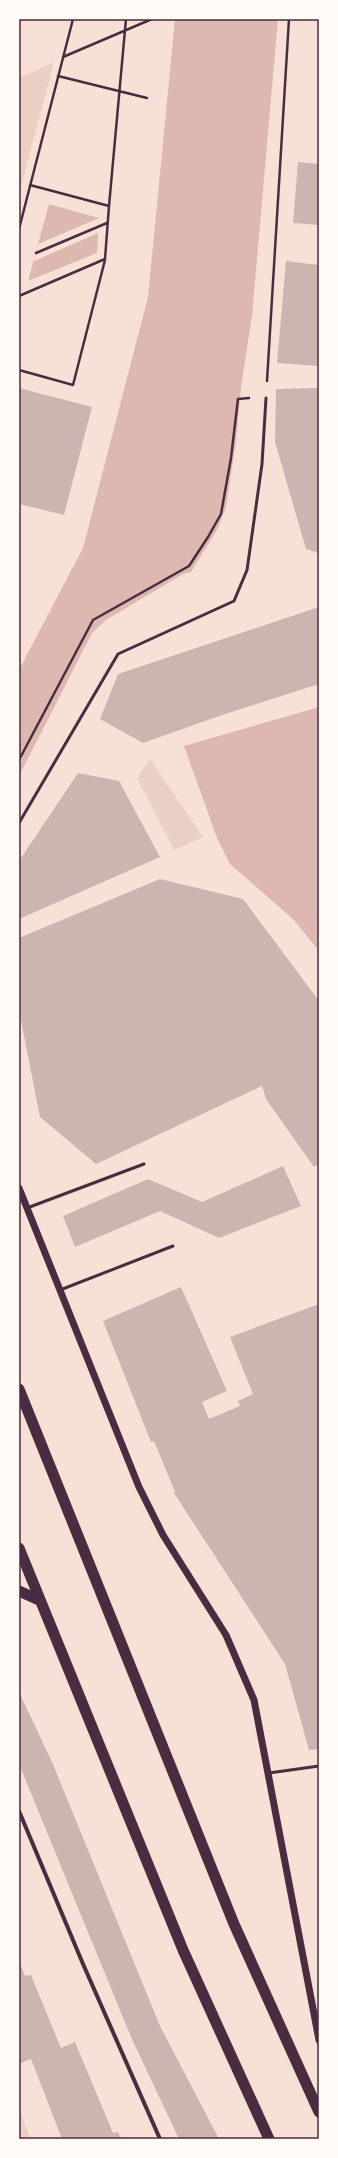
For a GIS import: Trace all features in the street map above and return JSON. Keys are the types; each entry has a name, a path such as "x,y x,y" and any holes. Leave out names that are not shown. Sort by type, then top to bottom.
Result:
{"highway":[{"path":"19,1389 234,1924 319,2112"},
{"path":"19,1548 183,1950 269,2139"},
{"path":"19,1591 39,1600"}],"street":[{"path":"19,1188 139,1487 163,1535 226,1635 254,1700 319,2040"},
{"path":"19,1810 86,1972 160,2139"}],"lane":[{"path":"19,823 118,654 234,601 247,570 262,464 266,398"},
{"path":"27,1208 144,1164"},
{"path":"60,1290 173,1246"},
{"path":"269,1773 319,1766"}],"path":[{"path":"19,229 72,19"},
{"path":"19,370 73,385 105,259 126,19"},
{"path":"63,58 152,19"},
{"path":"266,398 289,39 289,19"},
{"path":"58,76 147,98"},
{"path":"30,185 109,206"},
{"path":"36,253 108,222"},
{"path":"19,296 105,259"},
{"path":"19,760 93,620 189,566 208,537 221,514 231,458 238,399 240,398"}],"shaded area":[{"path":"175,19 278,19 252,316 241,387 236,442 226,507 218,528 191,572 183,574 106,620 92,633 19,776 19,670 83,548 148,297"},
{"path":"54,62 19,194 19,78"},
{"path":"49,204 99,218 97,253 28,281"},
{"path":"319,707 319,951 293,919 230,864 217,838 184,746"},
{"path":"150,759 203,837 174,850 137,778"},
{"path":"19,2109 31,2139 19,2139"}],"pier":[{"path":"99,218 98,233 34,261 38,244"}],"building":[{"path":"298,162 319,164 319,225 293,223"},
{"path":"286,261 319,265 319,366 277,363"},
{"path":"19,388 92,407 64,515 19,504"},
{"path":"319,388 319,553 306,549 275,442 276,389"},
{"path":"319,607 319,684 225,714 143,743 100,719 118,674"},
{"path":"78,773 119,781 160,857 19,919 19,861"},
{"path":"160,879 243,899 319,1001 319,1164 314,1167 266,1099 262,1086 96,1164 40,1117 19,1010 19,938"},
{"path":"283,1166 301,1206 219,1238 160,1211 75,1247 63,1216 148,1179 202,1202"},
{"path":"181,1287 227,1391 202,1402 209,1419 240,1406 238,1401 253,1394 230,1337 319,1304 319,1749 309,1750 285,1664 174,1493 175,1492 154,1441 151,1442 103,1321"},
{"path":"19,1692 52,1762 160,2026 219,2139 179,2139 131,2037 19,1764"},
{"path":"19,1961 25,1976 31,1975 61,2048 75,2042 113,2133 118,2132 121,2139 62,2139 31,2059 19,2064"}]}
